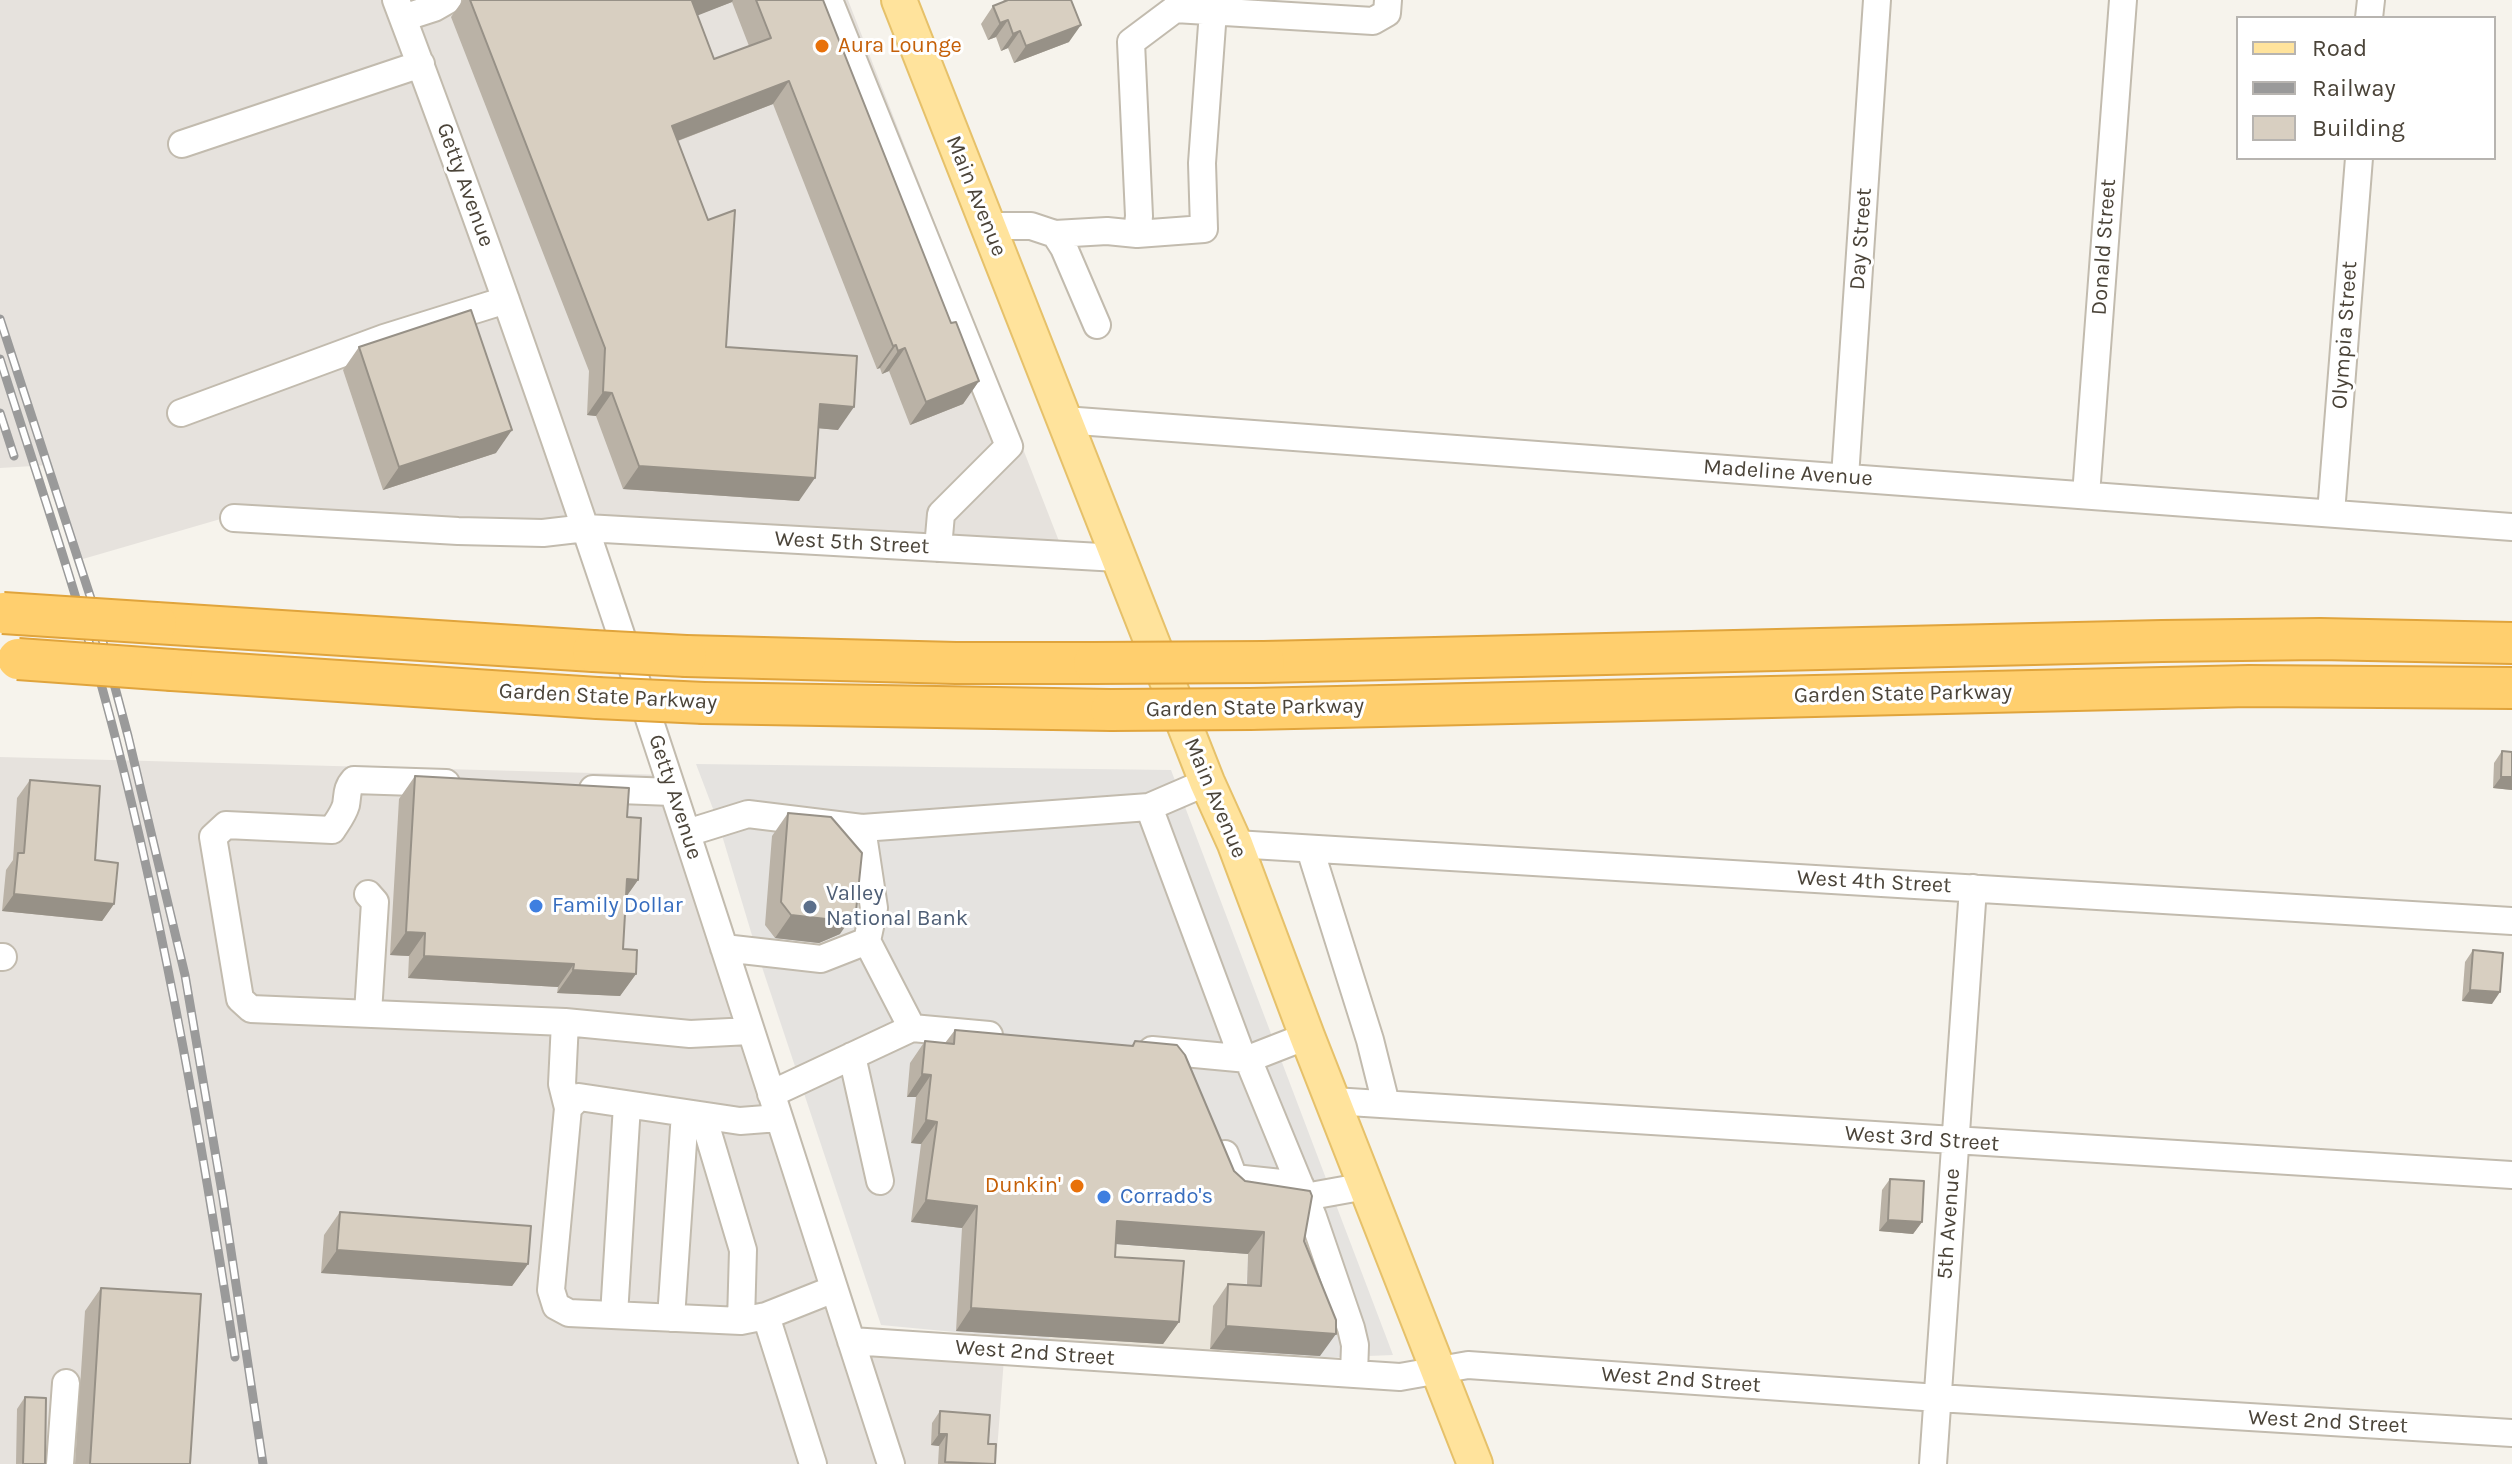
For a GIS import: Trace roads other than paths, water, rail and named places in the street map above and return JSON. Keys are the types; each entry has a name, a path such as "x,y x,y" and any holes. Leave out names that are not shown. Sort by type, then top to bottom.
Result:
{"highway":[{"name":"Garden State Parkway","path":"2,612 686,656 956,663 1264,662 2162,641 2320,639 2512,643"},
{"name":"Garden State Parkway","path":"9,659 704,703 1111,710 2249,686 2512,688"}],"main road":[{"name":"Main Avenue","path":"899,0 1207,782 1235,844 1475,1464"}],"street":[{"path":"400,9 434,8 448,0"},
{"path":"829,0 1009,446 941,514 938,548"},
{"path":"1137,234 1139,216 1131,42 1175,9 1373,21 1387,13 1388,0"},
{"name":"Day Street","path":"1845,477 1877,0"},
{"name":"Donald Street","path":"2086,495 2123,0"},
{"name":"Getty Avenue","path":"400,9 586,528 851,1341 887,1463"},
{"path":"988,226 1031,226 1055,234 1107,231 1137,234 1204,229 1202,163 1213,11"},
{"path":"182,144 421,64"},
{"name":"Olympia Street","path":"2331,513 2359,160"},
{"path":"1055,234 1097,325"},
{"path":"181,413 384,338 506,300"},
{"name":"Madeline Avenue","path":"1064,420 2512,527"},
{"name":"West 5th Street","path":"234,518 387,529 515,533 586,528 1118,558"},
{"path":"465,784 354,780 347,789 341,817 332,830 226,825 213,837 240,999 251,1009 565,1022 690,1034 750,1031"},
{"path":"687,833 748,814 862,828 1149,807 1207,782"},
{"path":"576,789 672,792"},
{"path":"1149,807 1245,1059 1302,1191 1351,1328 1355,1345 1354,1374"},
{"path":"862,828 874,908 867,941 912,1028"},
{"name":"West 4th Street","path":"1235,844 2512,921"},
{"path":"1310,849 1370,1040 1386,1104"},
{"name":"5th Avenue","path":"1933,1464 1973,888"},
{"path":"368,894 375,902 368,1013"},
{"path":"724,948 821,959 867,941"},
{"path":"565,1022 562,1084 568,1108 551,1290 556,1306 569,1313 754,1319 834,1289"},
{"path":"568,1108 579,1097 740,1121 775,1106 852,1056 912,1028 1018,1038"},
{"path":"1124,1048 1245,1059 1307,1036"},
{"path":"1185,1053 1196,1081"},
{"path":"852,1056 880,1181"},
{"name":"West 3rd Street","path":"1333,1101 2512,1175"},
{"path":"614,1315 627,1105"},
{"path":"671,1318 694,1115"},
{"path":"694,1115 743,1250 754,1319 813,1464"},
{"path":"1218,1136 1234,1178 1302,1191 1366,1186"},
{"name":"West 2nd Street","path":"851,1341 1400,1377 1468,1365 2512,1433"},
{"path":"60,1464 66,1383"}],"railway":[{"path":"0,319 93,605 185,975 263,1464"},
{"path":"0,359 90,644 135,816 183,1047 235,1357"},
{"path":"0,413 14,456"}],"place":[{"name":"Aura Lounge","path":"822,46"},
{"name":"Family Dollar","path":"536,906"},
{"name":"Valley National Bank","path":"810,907"},
{"name":"Dunkin'","path":"1077,1186"},
{"name":"Corrado's","path":"1104,1197"}]}
